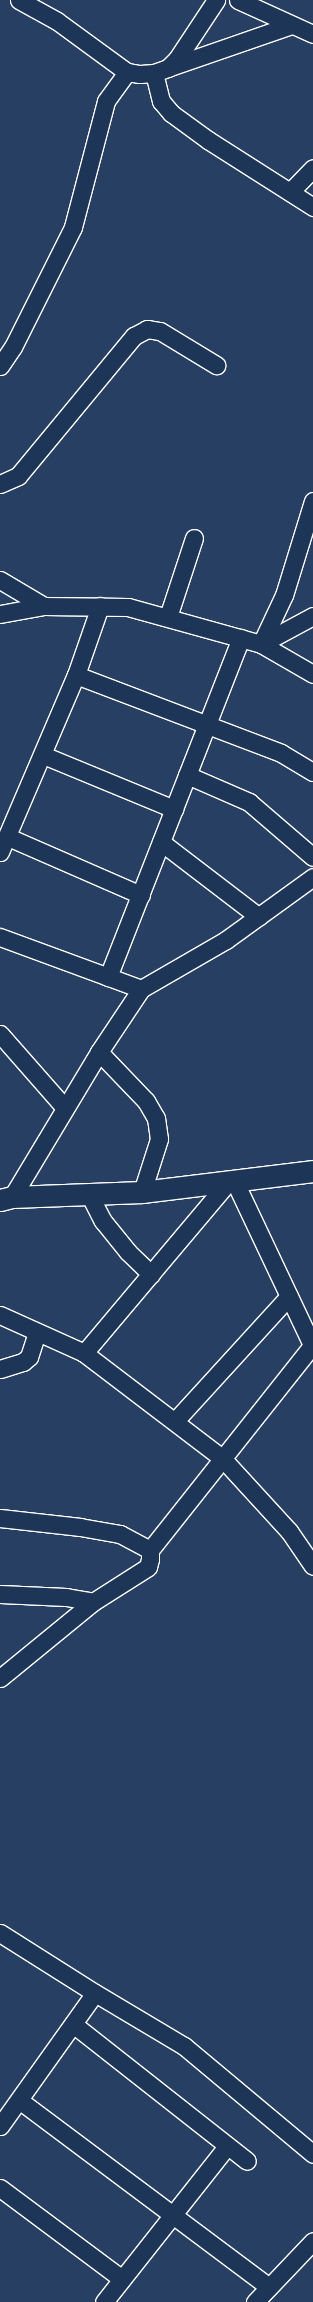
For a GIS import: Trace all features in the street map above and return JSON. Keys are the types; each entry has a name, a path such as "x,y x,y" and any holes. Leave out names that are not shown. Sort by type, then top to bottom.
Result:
{"street":[{"path":"19,0 57,21 127,72 140,74 161,71 291,24"},
{"path":"161,71 177,59 216,0"},
{"path":"238,0 256,4 291,24 313,34"},
{"path":"161,71 161,101 171,113 208,140 313,207"},
{"path":"0,366 13,347 73,227 106,101 127,72"},
{"path":"290,192 313,168"},
{"path":"0,484 18,476 134,336 147,329 160,331 216,365"},
{"path":"261,644 284,595 313,501"},
{"path":"168,617 194,538"},
{"path":"0,580 44,606"},
{"path":"0,614 44,606 128,607 261,644 313,674"},
{"path":"0,852 8,837 76,675 100,606"},
{"path":"261,644 313,616"},
{"path":"108,977 241,638"},
{"path":"76,675 281,753 313,772"},
{"path":"42,755 174,809"},
{"path":"187,775 249,802 313,857"},
{"path":"8,837 140,895"},
{"path":"161,842 259,916"},
{"path":"4,1200 66,1108 99,1052 141,989 226,940 313,877"},
{"path":"0,937 141,989"},
{"path":"0,1034 66,1108"},
{"path":"99,1052 146,1101 156,1118 159,1139 142,1192"},
{"path":"4,1200 142,1192 313,1171"},
{"path":"84,1353 231,1181"},
{"path":"0,1678 93,1602 148,1568 150,1550 312,1344 231,1181"},
{"path":"89,1194 103,1221 128,1252 151,1274"},
{"path":"175,1421 289,1296"},
{"path":"0,1315 84,1353 222,1458 289,1531 313,1566"},
{"path":"0,1370 23,1362 29,1357 37,1332"},
{"path":"0,1518 120,1534 150,1550"},
{"path":"0,1594 66,1597 93,1602"},
{"path":"0,1933 94,1994 184,2046 313,2154"},
{"path":"0,2126 94,1994"},
{"path":"73,2024 247,2161"},
{"path":"19,2100 268,2287"},
{"path":"104,2302 228,2146"},
{"path":"0,2188 122,2279"},
{"path":"254,2302 313,2241"}]}
